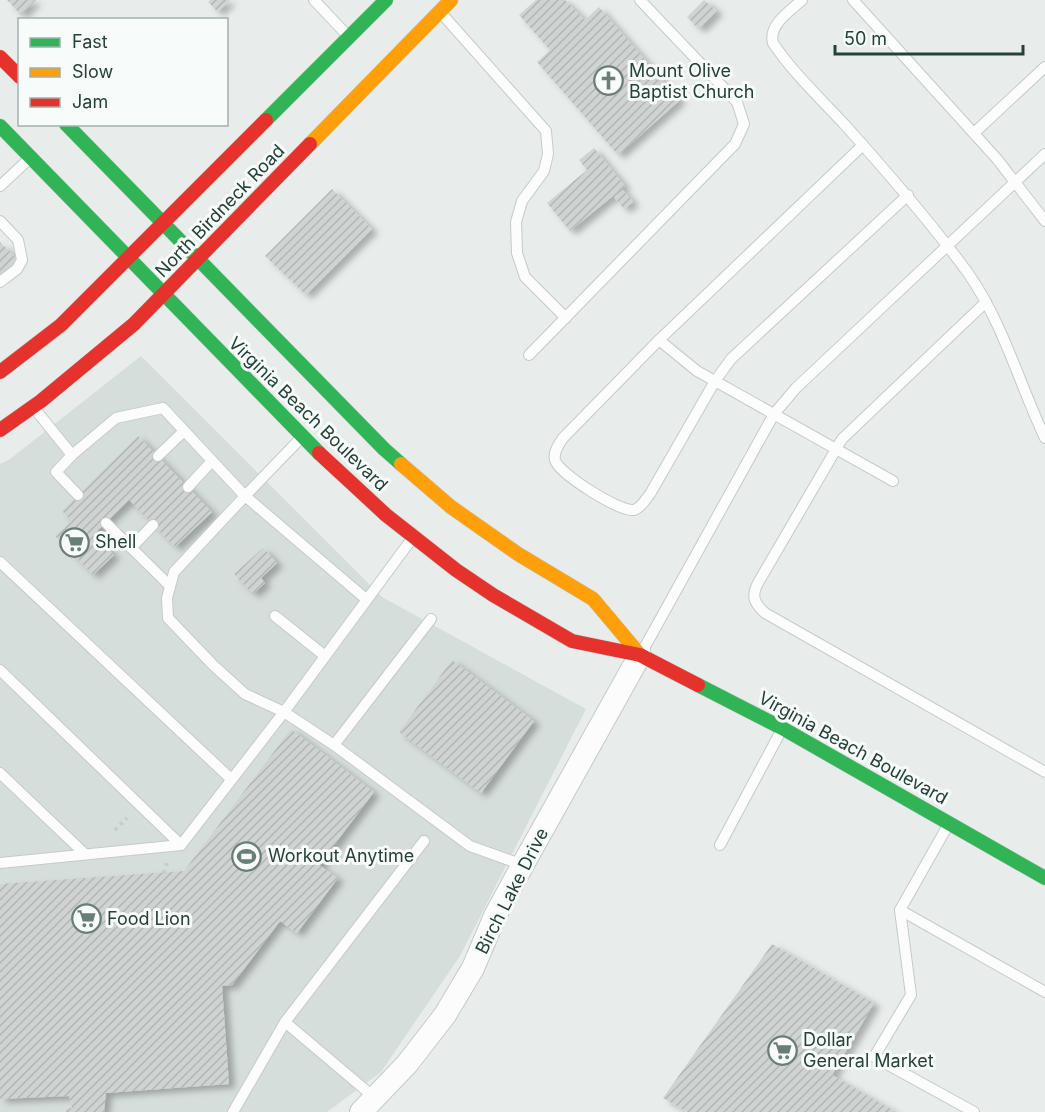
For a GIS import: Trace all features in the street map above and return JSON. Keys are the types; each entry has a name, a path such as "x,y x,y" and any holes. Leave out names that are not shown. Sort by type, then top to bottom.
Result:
{"main road":[{"name":"North Birdneck Road","path":"0,372 61,325 164,225 386,0"},
{"name":"North Birdneck Road","path":"0,430 33,407 134,324 451,0"},
{"path":"0,57 18,75"},
{"name":"Virginia Beach Boulevard","path":"0,126 349,482 413,537 456,570 493,595 572,641 640,655 782,728 1045,878"},
{"name":"Virginia Beach Boulevard","path":"68,126 384,449 451,507 518,554 593,599 640,655"}],"street":[{"name":"Birch Lake Drive","path":"368,1105 406,1064 445,1015 473,968 495,916 640,655"}],"lane":[{"path":"314,0 349,37"},
{"path":"529,355 735,144 744,124 737,102 640,0"},
{"path":"802,0 773,29 771,36 773,43 908,195 986,302 1005,341 1045,438"},
{"path":"853,0 974,134 1045,221"},
{"path":"440,12 546,131 548,154 544,171 522,201 516,222 517,253 525,277 566,318"},
{"path":"974,134 1045,66"},
{"path":"863,145 659,340 563,438 555,453 555,460 559,466 577,482 620,507 634,510 640,507 651,494 715,381 731,359 908,195"},
{"path":"640,655 774,414 796,388 1045,154"},
{"path":"0,186 31,158"},
{"path":"0,221 18,240 22,260 17,269 0,282"},
{"path":"986,302 850,431 835,449 754,591 753,599 758,607 814,642 1045,772"},
{"path":"659,340 686,364 893,481"},
{"path":"33,407 72,455"},
{"path":"78,495 56,472 72,455 116,418 163,408 246,496 366,599"},
{"path":"158,456 184,431"},
{"path":"302,436 174,572 167,598 168,618 213,665 245,694 284,712 334,745 470,846 523,866"},
{"path":"188,488 212,461"},
{"path":"106,523 170,586"},
{"path":"131,548 153,525"},
{"path":"0,863 181,845 284,712 413,537"},
{"path":"0,562 231,779"},
{"path":"275,616 325,656"},
{"path":"334,745 431,619"},
{"path":"0,670 181,845"},
{"path":"720,845 782,728"},
{"path":"0,773 85,854"},
{"path":"950,823 900,909 911,995 874,1057 974,1112"},
{"path":"233,1112 285,1022 424,841"},
{"path":"900,909 1045,992"},
{"path":"285,1022 368,1105"}],"shaded area":[{"path":"141,356 382,597 586,709 460,956 381,1072 327,1112 0,1112 0,464 10,459"}],"building":[{"path":"7,0 36,0 21,15"},
{"path":"210,0 230,0 218,12 208,2"},
{"name":"Mount Olive Baptist Church","path":"536,0 565,0 585,20 599,7 680,100 618,155 537,62 550,50 519,15"},
{"path":"704,0 717,11 699,29 687,17"},
{"path":"594,148 625,186 570,231 547,203 587,170 579,160"},
{"path":"332,189 372,229 306,295 265,256"},
{"path":"623,190 633,202 624,209 614,197"},
{"path":"0,242 18,260 0,277"},
{"path":"138,436 212,512 175,547 129,500 94,534 114,555 93,575 55,536 72,521 62,511"},
{"path":"263,548 277,563 261,578 265,583 253,594 234,574"},
{"path":"452,660 534,721 481,793 399,732"},
{"path":"291,729 374,792 319,865 338,878 297,933 280,921 232,985 222,986 229,1084 106,1093 104,1112 66,1112 66,1109 72,1108 69,1096 0,1099 0,884 184,871"},
{"path":"772,944 874,1003 832,1075 896,1112 687,1112 663,1098"}],"traffic: fast":[{"path":"266,120 386,0"},
{"path":"0,126 319,453"},
{"path":"68,126 401,464"},
{"path":"698,685 782,728 1045,878"}],"traffic: slow":[{"path":"310,144 451,0"},
{"path":"401,464 451,507 518,554 593,599 640,655"}],"traffic: jam":[{"path":"0,57 18,75"},
{"path":"0,372 61,325 266,120"},
{"path":"0,430 41,401 134,324 310,144"},
{"path":"319,453 386,515 456,570 493,595 572,641 640,655 698,685"}],"place":[{"name":"Mount Olive Baptist Church","path":"608,81"},
{"name":"Shell","path":"74,542"},
{"name":"Workout Anytime","path":"247,856"},
{"name":"Food Lion","path":"86,919"},
{"name":"Dollar General Market","path":"782,1050"}]}
